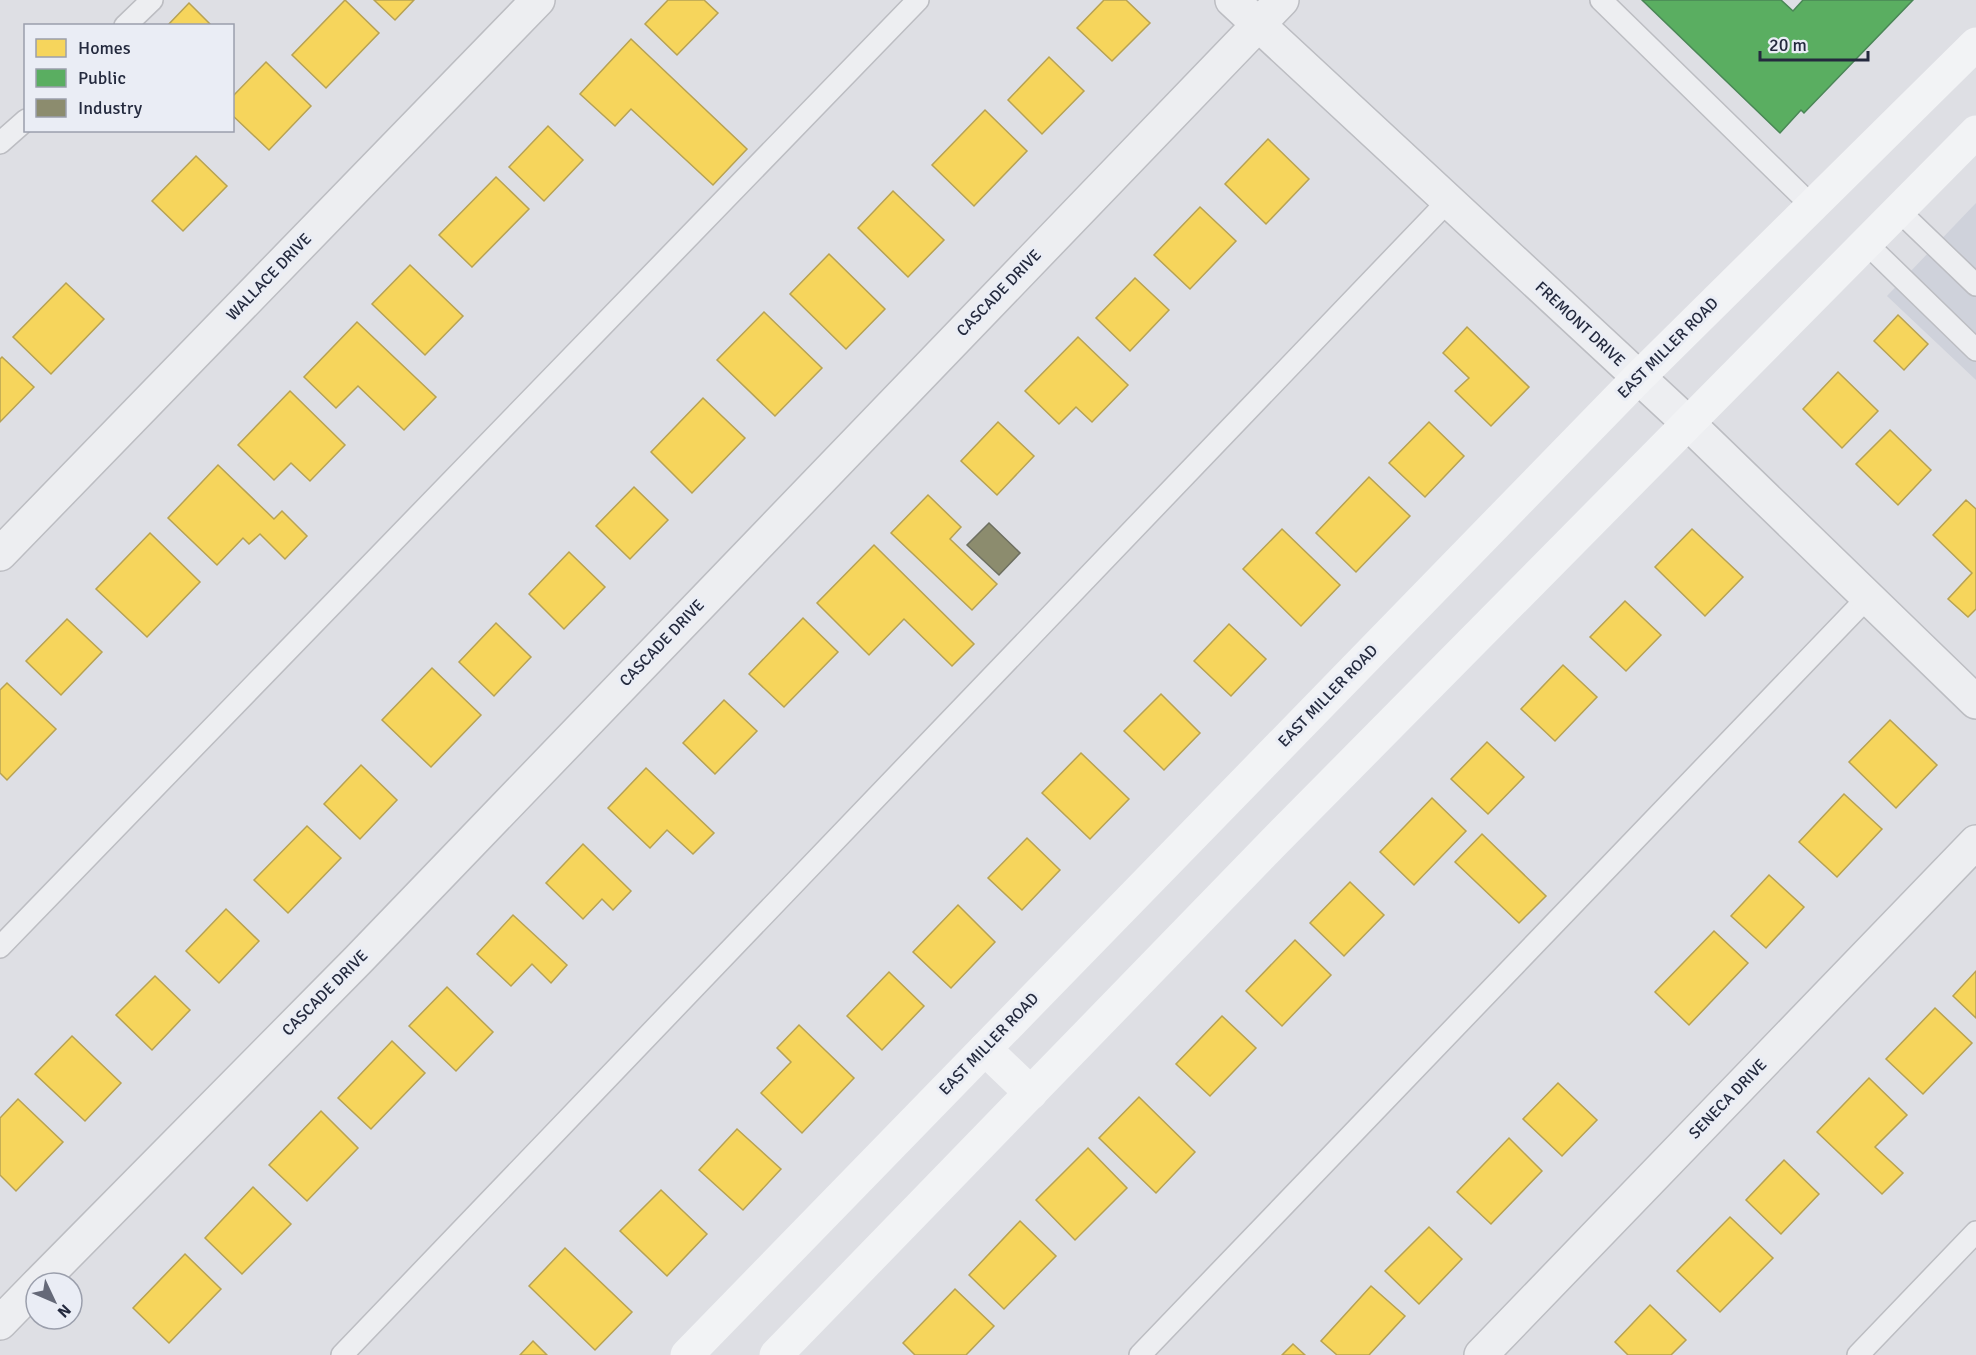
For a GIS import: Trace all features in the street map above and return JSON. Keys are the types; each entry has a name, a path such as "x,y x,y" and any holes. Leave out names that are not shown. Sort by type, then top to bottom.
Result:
{"main road":[{"name":"EAST MILLER ROAD","path":"687,1355 1638,378 1976,44"},
{"path":"776,1355 1276,840 1976,132"},
{"path":"985,1049 1031,1093"}],"street":[{"name":"WALLACE DRIVE","path":"0,554 538,0"},
{"name":"FREMONT DRIVE","path":"1232,0 1688,423 1976,702"},
{"name":"CASCADE DRIVE","path":"52,1271 358,960 1282,0"},
{"name":"SENECA DRIVE","path":"1481,1355 1976,842"},
{"name":"CASCADE DRIVE","path":"0,1323 24,1299"}],"lane":[{"path":"127,24 152,0"},
{"path":"0,947 918,0"},
{"path":"1601,0 1811,205"},
{"path":"0,143 24,122"},
{"path":"342,1355 1448,201"},
{"path":"1898,210 1976,285"},
{"path":"1866,243 1976,350"},
{"path":"1140,1355 1868,597"},
{"path":"1858,1355 1976,1232"}],"shaded area":[{"path":"1976,203 1976,380 1887,296"}],"building: Homes":[{"path":"345,0 379,33 326,88 292,55"},
{"path":"374,0 414,0 395,20"},
{"path":"668,0 704,0 718,13 677,55 645,24"},
{"path":"1104,0 1126,0 1150,23 1112,61 1077,28"},
{"path":"189,3 210,24 169,24"},
{"path":"631,39 747,149 713,185 631,109 615,126 580,94"},
{"path":"1049,57 1084,91 1042,134 1008,100"},
{"path":"266,62 311,106 269,150 234,117 234,95"},
{"path":"985,110 1027,151 974,206 932,165"},
{"path":"548,126 583,160 544,201 509,167"},
{"path":"1268,139 1309,179 1266,224 1225,184"},
{"path":"196,156 227,186 183,231 152,201"},
{"path":"496,177 529,209 472,267 439,235"},
{"path":"893,191 944,240 908,277 858,228"},
{"path":"1200,207 1236,241 1190,289 1154,255"},
{"path":"829,254 885,309 846,349 790,294"},
{"path":"410,265 463,316 425,355 372,304"},
{"path":"1135,278 1169,310 1130,351 1096,318"},
{"path":"66,283 104,319 51,374 13,337"},
{"path":"764,312 822,368 775,416 717,360"},
{"path":"1898,315 1928,344 1904,370 1874,341"},
{"path":"357,322 436,397 404,430 358,386 336,408 304,377"},
{"path":"1467,327 1529,387 1491,426 1455,391 1469,378 1443,353"},
{"path":"1078,337 1128,385 1092,422 1076,407 1059,424 1025,391"},
{"path":"2,357 34,387 0,422 0,359"},
{"path":"1838,372 1878,411 1842,448 1803,409"},
{"path":"290,391 345,445 310,481 291,463 274,480 238,445"},
{"path":"703,398 745,438 692,493 651,452"},
{"path":"998,422 1034,456 997,495 961,461"},
{"path":"1429,422 1464,456 1425,497 1389,463"},
{"path":"1890,430 1931,470 1898,505 1856,464"},
{"path":"218,465 274,519 282,511 307,536 285,559 260,534 249,544 243,538 217,565 168,518"},
{"path":"1369,477 1410,516 1356,572 1316,533"},
{"path":"634,487 668,520 630,559 596,526"},
{"path":"928,495 961,527 950,539 997,584 972,610 891,533"},
{"path":"1966,500 1976,509 1976,609 1968,617 1948,599 1972,573 1933,535"},
{"path":"1282,529 1340,585 1301,626 1243,569"},
{"path":"1692,529 1743,577 1705,616 1655,567"},
{"path":"150,533 200,582 147,637 96,589"},
{"path":"874,545 974,644 952,666 904,619 869,655 817,603"},
{"path":"569,552 605,587 564,629 529,594"},
{"path":"1625,601 1661,635 1626,671 1590,637"},
{"path":"803,618 838,652 784,707 749,674"},
{"path":"67,619 102,652 61,695 26,661"},
{"path":"496,623 531,657 494,696 459,662"},
{"path":"1229,624 1266,659 1231,696 1194,661"},
{"path":"1563,665 1597,697 1555,741 1521,709"},
{"path":"432,668 481,715 431,767 382,720"},
{"path":"7,683 56,729 7,780 0,773 0,690"},
{"path":"1161,694 1200,733 1164,770 1124,731"},
{"path":"724,700 757,731 715,774 683,743"},
{"path":"1890,720 1937,765 1896,808 1849,762"},
{"path":"1487,742 1524,777 1488,814 1451,779"},
{"path":"1081,753 1129,799 1090,839 1042,793"},
{"path":"361,765 397,800 360,839 324,804"},
{"path":"646,768 714,833 693,854 667,830 650,848 608,808"},
{"path":"1844,794 1882,829 1837,877 1799,842"},
{"path":"1432,798 1466,831 1414,885 1380,852"},
{"path":"307,826 341,858 288,913 254,880"},
{"path":"1482,834 1546,896 1519,923 1455,862"},
{"path":"1027,838 1060,870 1022,910 988,878"},
{"path":"583,844 631,891 613,910 602,899 583,919 546,883"},
{"path":"1769,875 1804,907 1766,948 1731,916"},
{"path":"1350,882 1384,915 1344,956 1310,923"},
{"path":"958,905 995,942 951,988 913,952"},
{"path":"226,909 259,941 219,983 186,951"},
{"path":"513,915 567,965 551,983 532,964 511,986 477,954"},
{"path":"1714,931 1748,963 1689,1025 1655,992"},
{"path":"1295,940 1331,975 1282,1026 1246,991"},
{"path":"1976,971 1976,1018 1953,996"},
{"path":"889,972 924,1006 882,1050 847,1016"},
{"path":"155,976 190,1010 152,1050 116,1015"},
{"path":"447,987 493,1032 456,1071 409,1026"},
{"path":"1935,1008 1972,1043 1923,1094 1886,1059"},
{"path":"1222,1016 1256,1048 1210,1096 1176,1064"},
{"path":"799,1025 854,1078 802,1133 761,1093 791,1062 777,1048"},
{"path":"72,1036 121,1083 85,1121 35,1074"},
{"path":"392,1041 425,1073 371,1129 338,1098"},
{"path":"1869,1078 1907,1115 1875,1147 1903,1173 1882,1194 1817,1132"},
{"path":"1558,1083 1597,1120 1562,1156 1523,1119"},
{"path":"1139,1097 1195,1152 1156,1193 1099,1138"},
{"path":"18,1099 63,1142 16,1191 0,1175 0,1118"},
{"path":"321,1111 358,1148 307,1201 269,1165"},
{"path":"737,1129 781,1169 743,1210 699,1170"},
{"path":"1509,1138 1542,1171 1491,1224 1457,1192"},
{"path":"1088,1148 1127,1188 1075,1240 1036,1200"},
{"path":"1784,1160 1819,1194 1781,1234 1746,1200"},
{"path":"253,1187 291,1224 242,1274 205,1238"},
{"path":"661,1190 707,1234 667,1276 620,1231"},
{"path":"1730,1217 1773,1258 1720,1312 1677,1271"},
{"path":"1020,1221 1056,1256 1004,1309 969,1275"},
{"path":"1429,1227 1462,1259 1419,1304 1385,1271"},
{"path":"565,1248 632,1312 595,1350 529,1286"},
{"path":"185,1254 221,1289 169,1343 133,1308"},
{"path":"1371,1286 1405,1316 1369,1355 1337,1355 1321,1341"},
{"path":"955,1289 994,1326 966,1355 915,1355 903,1343"},
{"path":"1650,1305 1686,1340 1671,1355 1628,1355 1615,1342"},
{"path":"533,1341 547,1355 520,1355"},
{"path":"1293,1344 1305,1355 1282,1355"}],"building: Public":[{"path":"1642,0 1781,0 1793,11 1803,0 1913,0 1804,113 1801,110 1780,133"}],"building: Industry":[{"path":"989,523 1020,553 999,575 967,545"}]}
